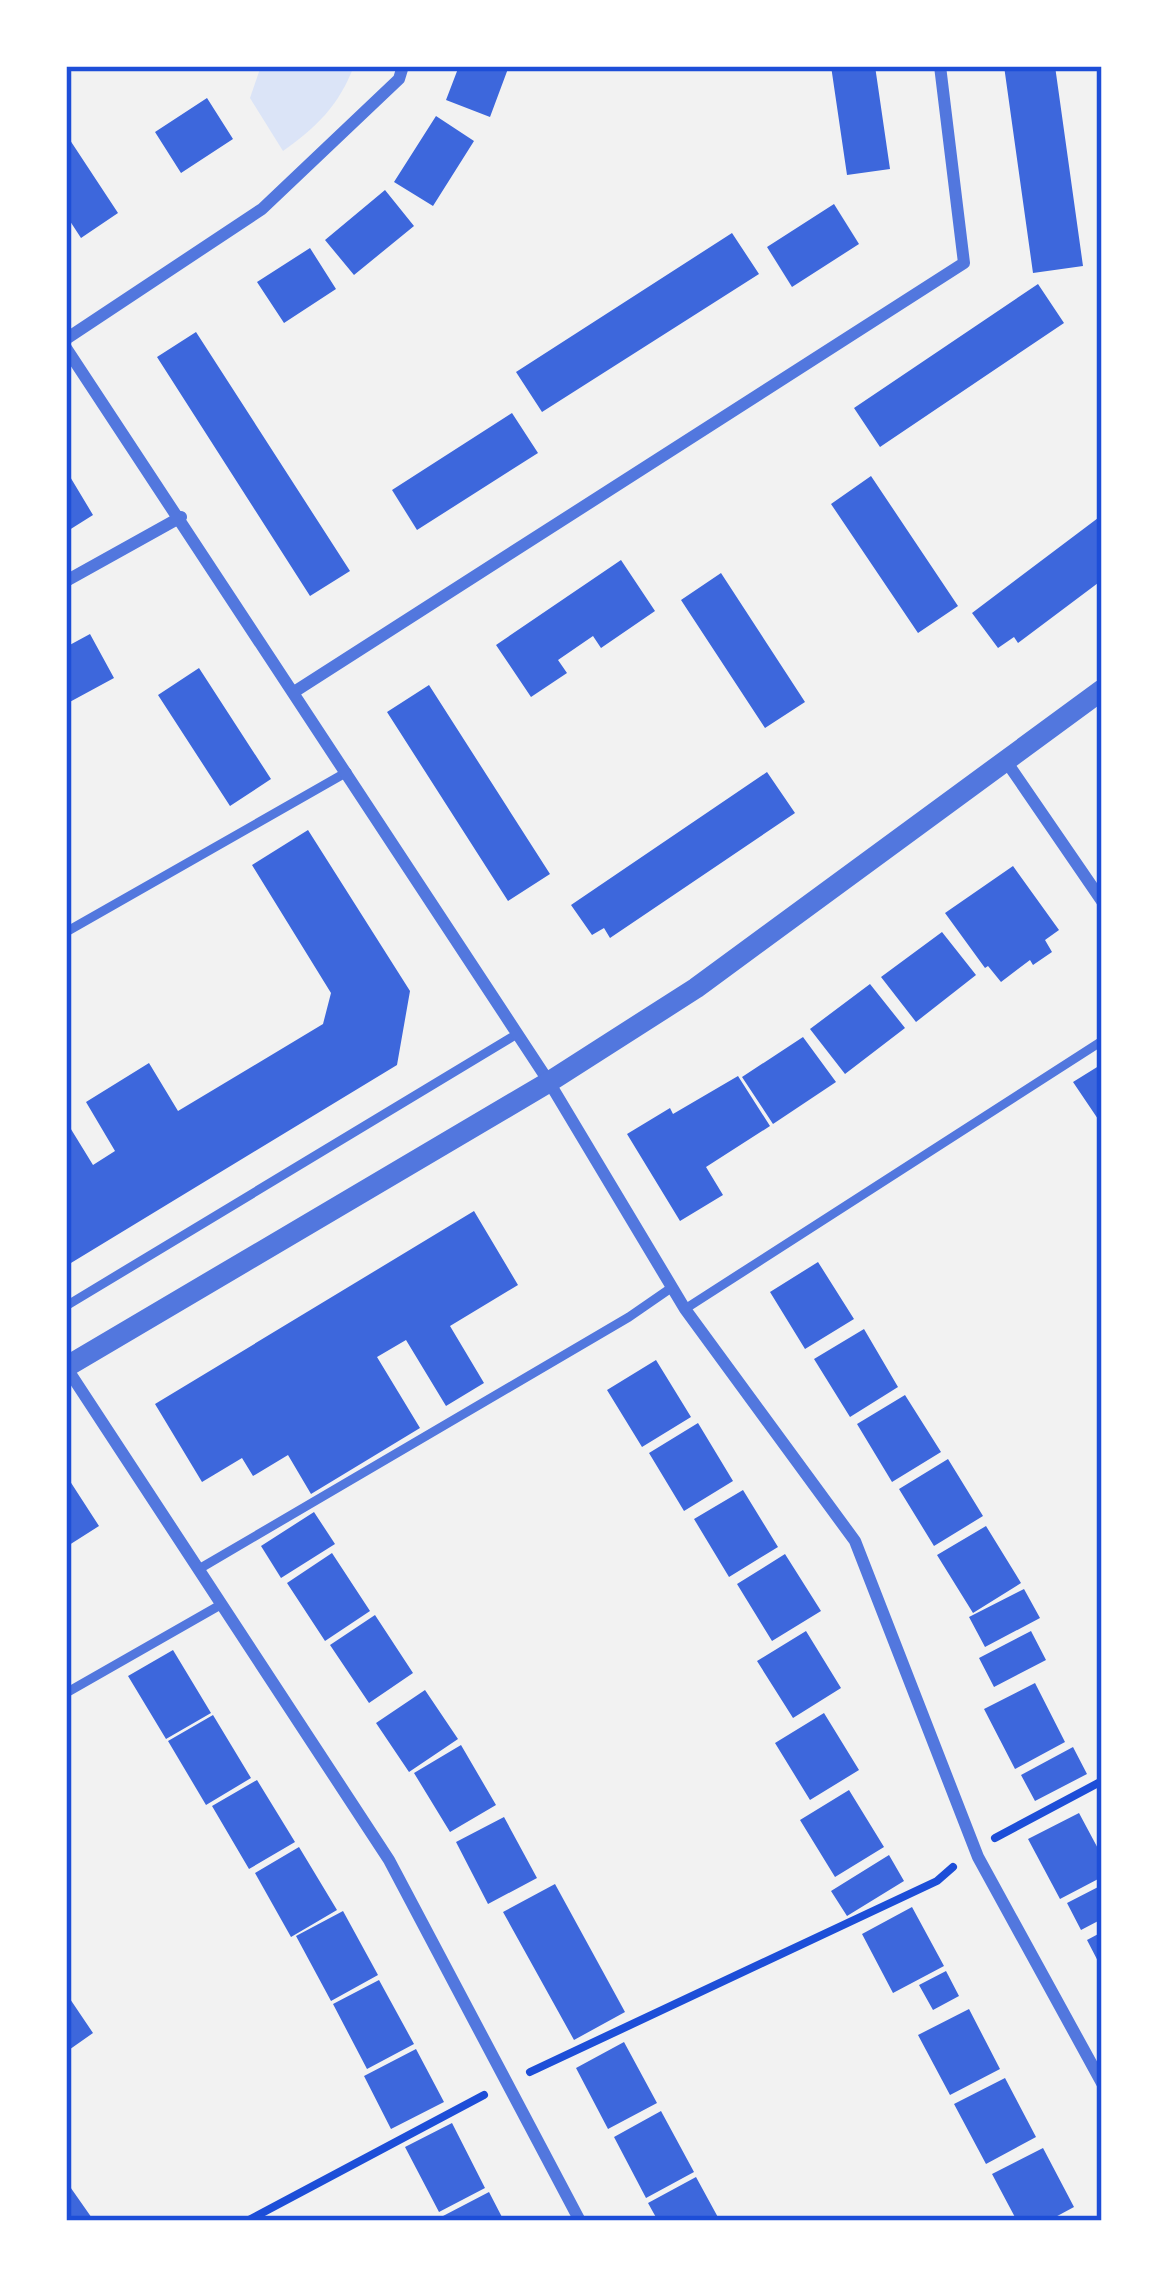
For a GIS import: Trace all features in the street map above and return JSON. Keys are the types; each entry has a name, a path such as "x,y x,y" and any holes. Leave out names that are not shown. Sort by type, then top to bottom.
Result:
{"street":[{"path":"403,66 399,79 262,208 66,343 549,1082 671,1288 855,1541 975,1848 1102,2083"},
{"path":"294,692 964,263 940,66"},
{"path":"66,581 181,518"},
{"path":"580,2221 389,1861 66,1367 549,1082 696,988 1102,690"},
{"path":"1006,761 1102,901"}],"lane":[{"path":"66,932 346,772"},
{"path":"66,1306 517,1034"},
{"path":"685,1309 1102,1041"},
{"path":"199,1569 671,1288"},
{"path":"66,1693 222,1604"}],"path":[{"path":"248,2221 506,2084 937,1881 975,1848 1102,1780"}],"shaded area":[{"path":"261,66 354,66 326,114 283,151 250,98"}],"building":[{"path":"459,66 509,66 490,117 446,100"},
{"path":"831,66 875,66 890,169 847,175"},
{"path":"1004,66 1055,66 1083,266 1033,273"},
{"path":"207,98 233,139 181,173 155,132"},
{"path":"436,116 474,141 433,206 394,182"},
{"path":"66,134 118,213 81,238 66,215"},
{"path":"385,190 414,226 354,275 325,240"},
{"path":"834,204 859,244 792,287 767,247"},
{"path":"732,233 759,274 542,412 516,372"},
{"path":"310,248 336,289 284,323 257,282"},
{"path":"1038,284 1064,323 880,447 854,408"},
{"path":"196,332 350,571 310,596 157,357"},
{"path":"512,413 538,453 417,530 392,490"},
{"path":"66,470 93,515 66,532"},
{"path":"871,476 958,606 918,633 831,504"},
{"path":"1102,515 1102,580 1018,643 1014,637 998,648 972,613"},
{"path":"621,560 655,611 601,648 593,636 558,660 567,673 531,697 496,645"},
{"path":"721,573 805,702 765,728 681,600"},
{"path":"90,634 114,678 66,704 66,647"},
{"path":"199,668 271,779 230,806 158,695"},
{"path":"429,685 550,874 508,901 387,712"},
{"path":"767,772 795,813 610,938 604,928 592,935 571,905"},
{"path":"308,830 410,991 397,1065 66,1266 66,1121 93,1165 115,1151 86,1102 149,1063 178,1111 323,1024 331,993 252,865"},
{"path":"1013,866 1059,930 1045,940 1052,952 1033,965 1030,960 1001,982 985,968 945,913"},
{"path":"942,932 976,975 916,1022 881,977"},
{"path":"870,984 905,1028 845,1074 810,1029"},
{"path":"803,1037 836,1082 773,1124 742,1077"},
{"path":"1102,1064 1102,1125 1073,1082"},
{"path":"738,1076 770,1126 706,1167 723,1195 680,1221 627,1134"},
{"path":"474,1211 518,1285 450,1326 484,1383 446,1406 406,1340 377,1357 420,1428 311,1494 288,1455 253,1476 242,1458 202,1482 155,1404"},
{"path":"818,1262 854,1319 805,1349 770,1292"},
{"path":"864,1329 898,1387 850,1417 814,1359"},
{"path":"656,1360 691,1417 642,1447 607,1390"},
{"path":"905,1395 941,1452 892,1482 857,1424"},
{"path":"698,1423 733,1481 684,1511 649,1453"},
{"path":"948,1459 983,1516 934,1546 899,1489"},
{"path":"66,1475 99,1526 66,1547"},
{"path":"743,1490 778,1547 729,1577 694,1519"},
{"path":"314,1512 335,1544 281,1578 261,1546"},
{"path":"986,1526 1021,1583 973,1613 937,1555"},
{"path":"332,1553 370,1611 325,1641 287,1583"},
{"path":"785,1554 821,1611 772,1641 737,1584"},
{"path":"1024,1589 1040,1618 985,1647 969,1617"},
{"path":"375,1615 413,1673 369,1703 330,1645"},
{"path":"806,1631 841,1688 793,1718 757,1661"},
{"path":"1031,1631 1046,1660 994,1687 979,1658"},
{"path":"173,1650 211,1713 166,1739 128,1676"},
{"path":"1035,1683 1065,1742 1015,1769 984,1709"},
{"path":"425,1690 458,1739 409,1772 376,1723"},
{"path":"824,1713 859,1770 810,1800 775,1743"},
{"path":"213,1715 251,1778 206,1805 168,1741"},
{"path":"461,1745 496,1805 450,1832 414,1773"},
{"path":"1073,1747 1087,1774 1035,1801 1021,1775"},
{"path":"257,1780 295,1842 249,1869 212,1806"},
{"path":"849,1790 884,1847 835,1877 800,1820"},
{"path":"1079,1813 1102,1856 1102,1877 1060,1899 1028,1839"},
{"path":"504,1817 537,1878 488,1904 456,1842"},
{"path":"299,1847 337,1910 291,1937 255,1873"},
{"path":"889,1855 904,1881 847,1916 831,1891"},
{"path":"555,1884 625,2012 574,2040 503,1912"},
{"path":"1102,1885 1102,1919 1081,1930 1067,1903"},
{"path":"912,1907 944,1966 893,1993 862,1934"},
{"path":"343,1911 378,1975 331,2001 296,1936"},
{"path":"1102,1932 1102,1969 1087,1940"},
{"path":"946,1971 959,1996 933,2010 919,1985"},
{"path":"379,1980 414,2044 367,2069 333,2004"},
{"path":"66,1993 93,2033 66,2052"},
{"path":"969,2009 1000,2069 950,2095 918,2035"},
{"path":"624,2042 657,2103 608,2129 576,2068"},
{"path":"416,2049 444,2102 391,2129 364,2076"},
{"path":"1005,2078 1036,2137 986,2164 954,2104"},
{"path":"661,2111 694,2172 646,2198 614,2137"},
{"path":"452,2123 485,2188 439,2212 405,2147"},
{"path":"1043,2148 1074,2207 1048,2221 1017,2221 992,2174"},
{"path":"696,2177 720,2221 658,2221 648,2203"},
{"path":"66,2181 94,2221 66,2221"},
{"path":"489,2192 504,2221 445,2221 443,2216"}]}
